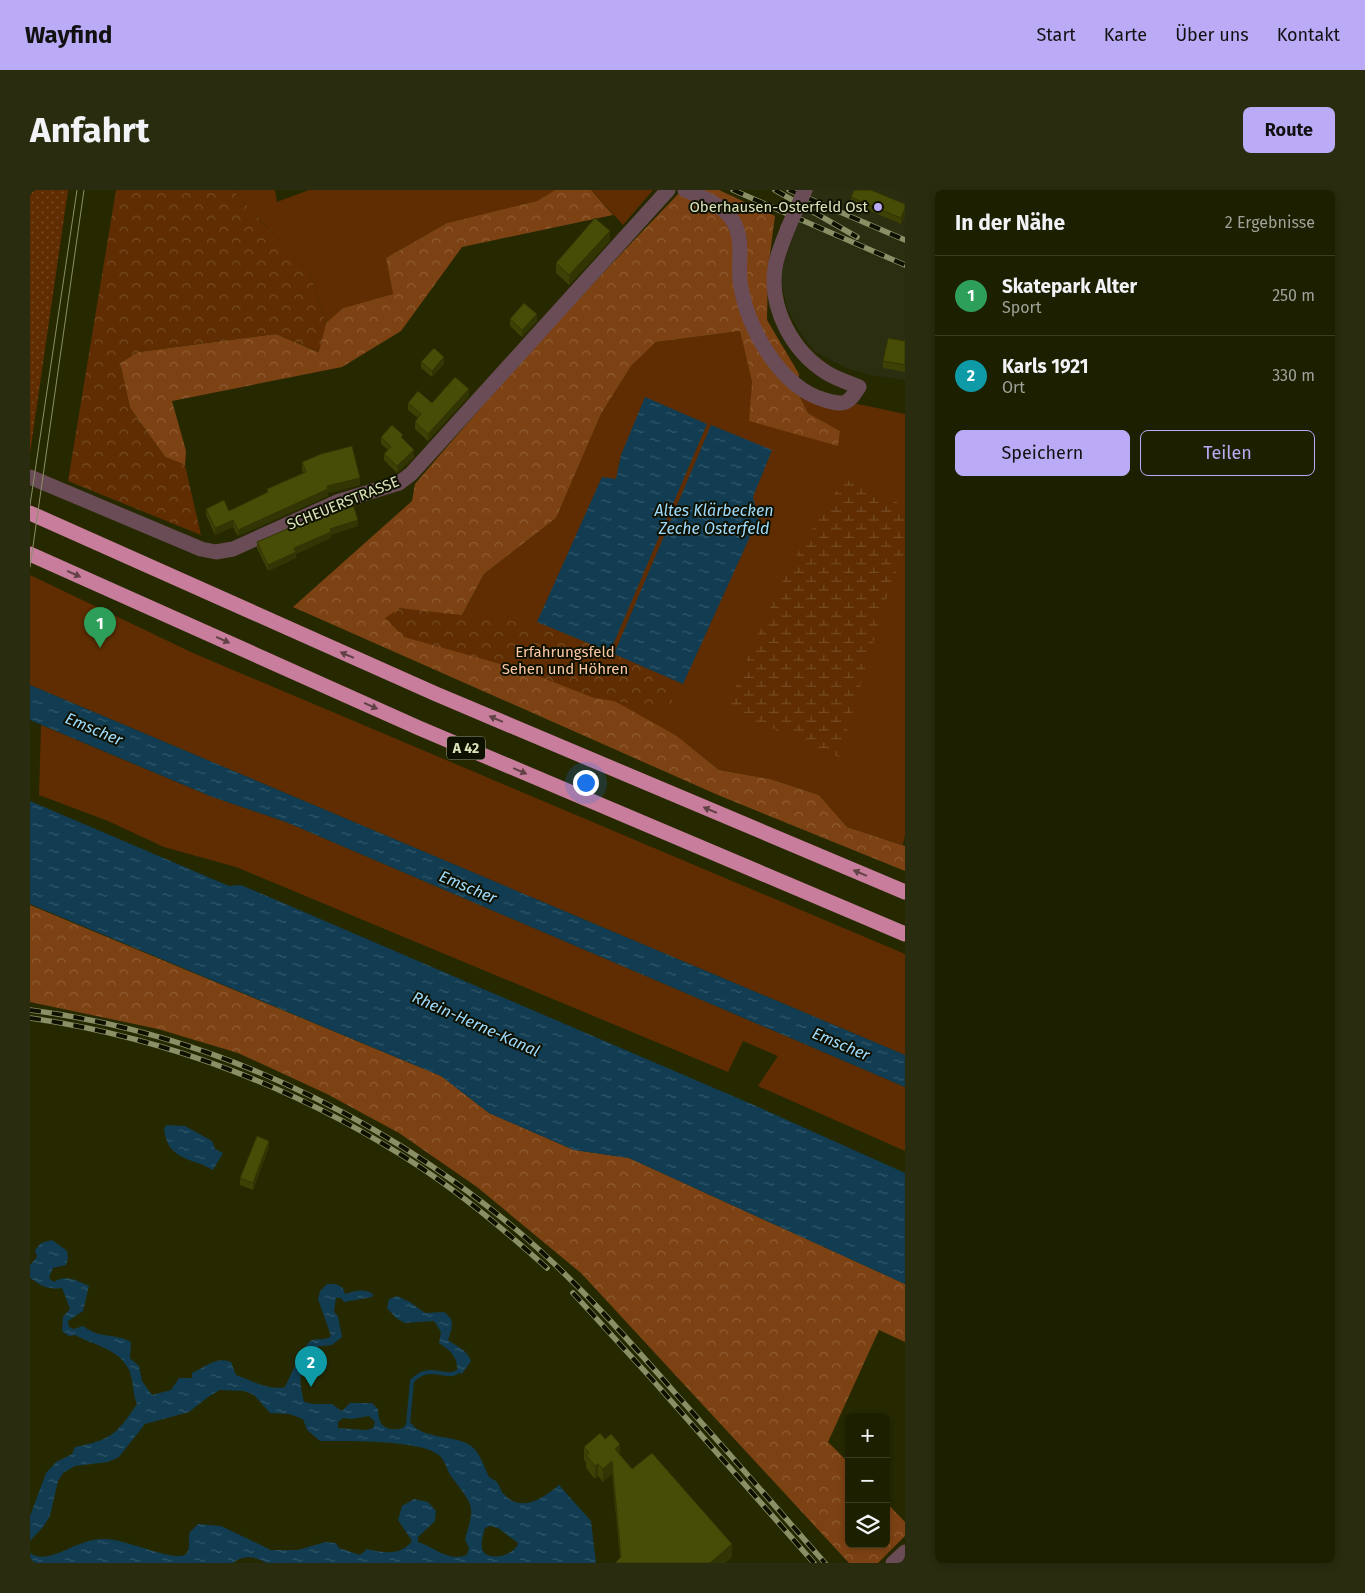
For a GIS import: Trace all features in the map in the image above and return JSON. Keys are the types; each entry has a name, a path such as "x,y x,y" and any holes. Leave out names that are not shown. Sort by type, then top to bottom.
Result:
{"highway":[{"name":"A 42","path":"30,513 392,674 905,892"},
{"name":"A 42","path":"30,554 419,728 905,934"}],"street":[{"name":"SCHEUERSTRASSE","path":"30,477 201,549 216,552 233,549 336,502 399,483 411,474 668,190"},
{"path":"686,190 722,208 732,219 740,240 740,278 748,311 757,333 769,352 795,386 814,397 841,403 850,401 859,387 828,374 808,359 784,324 775,302 774,282 779,252 805,190"},
{"path":"893,1563 905,1552"}],"shaded area":[{"path":"807,190 905,190 905,380 870,375 846,368 815,352 801,334 787,308 781,281 780,256"}],"green space":[{"path":"30,190 68,190 30,453"},
{"path":"116,190 233,190 310,274 326,323 319,352 276,334 138,352 120,363 130,408 165,457 185,465 201,535 68,481"},
{"path":"233,190 275,190 277,202 309,190 555,190 537,201 447,223 386,258 393,294 343,308 326,323 310,274"},
{"path":"555,190 591,190 613,215 462,247 401,331 342,367 172,401 186,451 185,465 165,457 130,408 120,363 138,352 276,334 318,352 326,323 343,308 393,294 386,258 447,223 537,201"},
{"path":"591,190 653,190 623,225"},
{"path":"682,190 719,190 775,216 768,269 767,320 799,374 797,391 808,413 840,431 838,446 749,421 752,382 740,331 656,342 631,366 601,414 556,518 484,574 445,647 513,663 609,698 677,736 719,770 770,779 819,795 847,827 905,846 905,871 718,795 293,607 412,501 415,484 447,446 580,298"},
{"path":"740,331 752,382 750,421 837,445 840,431 808,413 797,391 905,414 905,835 903,845 847,827 819,795 770,779 719,770 677,736 445,648 484,574 556,518 601,414 631,366 656,342"},
{"name":"Altes Klärbecken Zeche Osterfeld","path":"844,479 905,506 905,551 889,590 839,757 727,709 759,632 794,559"},
{"path":"30,575 193,653 905,954 905,1055 30,685"},
{"name":"Erfahrungsfeld Sehen und Höhren","path":"400,608 513,621 572,636 665,676 675,710 594,698 525,671 404,637 385,618"},
{"path":"41,725 210,796 286,822 905,1087 905,1151 758,1086 778,1056 743,1041 728,1072 236,867 164,847 108,821 39,795"},
{"path":"30,905 441,1076 489,1113 574,1150 629,1158 905,1284 905,1342 879,1330 828,1442 845,1459 845,1548 890,1548 890,1506 905,1522 905,1536 878,1563 849,1563 581,1273 477,1187 399,1133 327,1094 238,1053 158,1029 30,1002"}],"water":[{"name":"Altes Klärbecken Zeche Osterfeld","path":"645,397 707,424 610,652 537,622 602,477 616,479 621,455"},
{"name":"Altes Klärbecken Zeche Osterfeld","path":"711,425 772,450 753,497 758,519 683,684 614,654"},
{"name":"Emscher","path":"30,685 905,1055 905,1087 286,822 210,796 30,720"},
{"name":"Rhein-Herne-Kanal","path":"30,801 229,886 241,885 756,1106 905,1173 905,1284 629,1158 574,1150 489,1113 441,1076 30,904"},
{"path":"167,1125 185,1126 212,1141 215,1149 223,1153 213,1170 175,1152 166,1139 164,1128"},
{"path":"52,1240 67,1251 66,1265 53,1268 49,1278 54,1282 67,1278 72,1279 89,1286 83,1311 68,1321 69,1327 74,1329 83,1326 102,1335 118,1337 131,1342 130,1358 139,1366 142,1381 152,1395 171,1390 179,1378 192,1378 192,1373 221,1360 231,1362 236,1375 273,1388 285,1387 301,1354 309,1343 312,1340 329,1338 331,1336 318,1299 320,1291 327,1284 336,1284 343,1288 345,1294 362,1291 373,1294 372,1297 344,1302 341,1298 336,1298 334,1312 338,1316 342,1337 332,1345 313,1347 313,1356 304,1366 301,1377 304,1402 332,1404 342,1411 350,1403 372,1403 378,1409 378,1415 384,1427 397,1429 411,1423 422,1432 468,1444 478,1454 489,1476 497,1482 502,1492 509,1499 516,1502 524,1503 539,1499 559,1485 591,1521 596,1563 267,1563 246,1557 233,1563 30,1563 30,1553 42,1557 48,1556 86,1542 103,1539 115,1540 161,1553 180,1556 188,1551 190,1532 198,1524 221,1526 271,1550 298,1550 325,1542 336,1543 339,1548 360,1555 367,1549 379,1552 397,1551 408,1546 412,1541 398,1520 402,1506 414,1499 428,1502 436,1511 435,1521 418,1537 418,1542 448,1556 460,1557 467,1555 469,1548 465,1539 471,1513 471,1507 466,1496 450,1475 443,1459 432,1451 419,1447 383,1442 320,1441 307,1430 303,1419 289,1414 270,1413 254,1395 244,1391 220,1390 189,1412 145,1424 119,1457 108,1462 75,1466 63,1473 58,1481 50,1516 30,1541 30,1516 46,1473 56,1462 72,1454 75,1447 97,1442 112,1434 124,1422 137,1404 129,1370 119,1357 105,1348 75,1335 69,1336 62,1331 63,1317 70,1309 62,1288 45,1287 30,1278 30,1265 37,1257 35,1250 41,1243","holes":["369,1416 375,1422 373,1428 366,1430 338,1428 338,1422 343,1418 352,1419","490,1526 498,1528 518,1543 516,1547 501,1556 489,1556 485,1553 482,1549 482,1539 485,1528"]},
{"path":"397,1296 410,1302 425,1313 444,1312 448,1315 452,1324 448,1340 464,1351 471,1361 462,1374 457,1372 453,1355 439,1343 441,1332 434,1321 405,1323 396,1318 387,1308 389,1299"}],"building":[{"path":"854,190 871,190 905,204 901,218 851,197"},
{"path":"595,218 610,231 569,275 556,263"},
{"path":"524,303 537,314 522,330 510,319"},
{"path":"888,338 905,341 905,365 883,361"},
{"path":"434,348 444,357 432,371 421,362"},
{"path":"455,377 469,389 428,434 415,422 421,414 408,403 418,391 432,403"},
{"path":"392,425 403,435 401,437 414,450 397,466 384,454 391,447 381,437"},
{"path":"352,446 360,478 327,486 328,489 238,530 233,520 215,528 206,509 224,500 229,511 268,492 267,489 306,472 302,462 321,454"},
{"path":"352,501 358,520 330,529 331,532 294,548 296,552 268,565 257,542"},
{"path":"257,1136 269,1141 253,1183 240,1178"},
{"path":"600,1433 605,1439 611,1434 620,1444 615,1449 632,1469 652,1453 732,1544 710,1563 615,1563 621,1557 612,1461 603,1469 598,1464 595,1466 586,1455 589,1453 584,1447"}],"waterway":[{"path":"408,1424 412,1381 425,1373 452,1374 457,1372"}],"tram line":[{"path":"30,505 77,190"},
{"path":"30,567 84,190"}],"railway":[{"path":"733,190 905,265"},
{"path":"775,190 857,237"},
{"path":"789,190 905,240"},
{"path":"30,1010 96,1021 161,1038 224,1059 286,1084 346,1114 404,1148 459,1185 534,1245 597,1307 657,1372 825,1563"},
{"path":"30,1018 82,1027 133,1039 233,1071 282,1091 375,1139 437,1178 517,1241 547,1268"},
{"path":"573,1293 650,1377 814,1563"}],"place":[{"name":"Oberhausen-Osterfeld Ost","path":"878,207"},
{"name":"Skatepark Alter","path":"100,648"},
{"name":"Karls 1921","path":"311,1387"}]}
